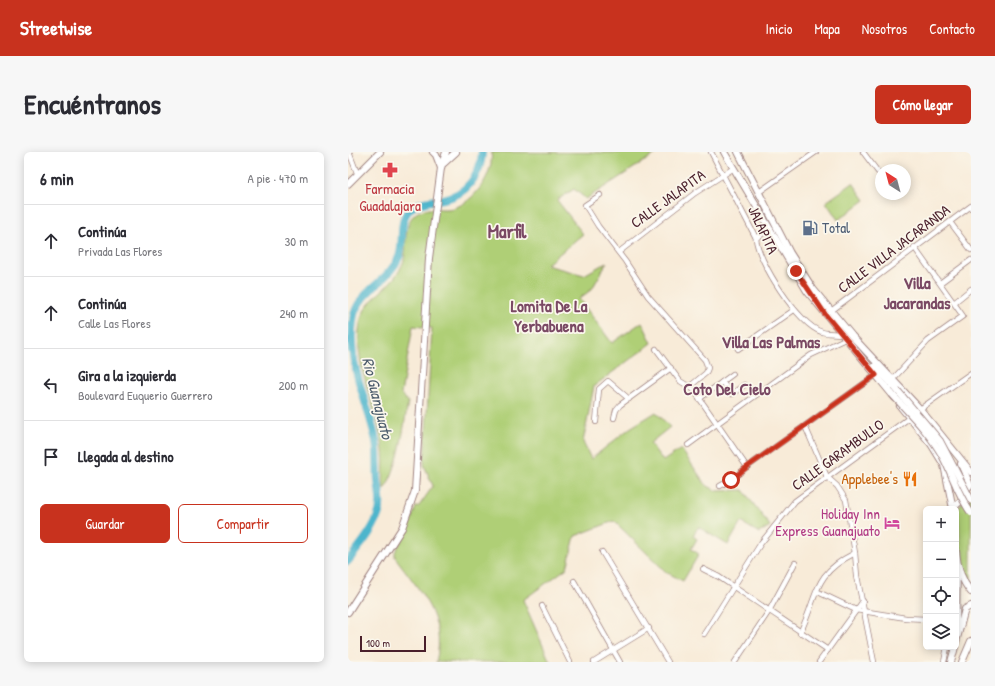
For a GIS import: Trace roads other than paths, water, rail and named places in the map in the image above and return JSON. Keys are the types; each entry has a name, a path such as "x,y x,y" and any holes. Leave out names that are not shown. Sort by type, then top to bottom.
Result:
{"main road":[{"path":"348,184 357,173 380,152"},
{"path":"432,152 436,156 441,168"},
{"path":"348,612 402,528 415,491 429,258 441,168 446,152"},
{"path":"441,168 444,162 456,152"},
{"path":"724,152 808,291 843,337 876,375 940,441 971,500"},
{"path":"738,152 790,253 813,289 870,355 944,436 970,482 969,488 964,491 956,488 945,463 939,456"},
{"path":"870,355 873,363 944,458 960,497 971,513"},
{"path":"894,392 909,418 931,444 944,465 952,506"},
{"path":"956,456 971,472"},
{"path":"956,506 962,499 971,494"},
{"path":"959,569 964,583 971,592"},
{"path":"959,630 964,609 971,606"},
{"path":"962,662 971,638"},
{"path":"967,648 971,641"},
{"path":"951,662 954,650"}],"street":[{"path":"348,152 357,173"},
{"name":"JALAPITA","path":"711,152 724,174 727,184 756,238 756,244 765,264 794,310 806,322 822,332 843,337"},
{"path":"759,192 816,152"},
{"path":"863,152 875,168"},
{"name":"CALLE JALAPITA","path":"618,252 694,194 734,168"},
{"path":"600,194 585,205 598,226 648,296 705,360 708,368 706,373 691,388"},
{"name":"CALLE VILLA JACARANDA","path":"831,311 971,206"},
{"path":"950,222 971,250"},
{"path":"756,238 770,229"},
{"path":"893,379 928,341 963,316 955,302 914,248"},
{"path":"940,283 971,260"},
{"path":"955,302 971,289"},
{"path":"738,350 794,310"},
{"path":"688,445 811,355 843,337"},
{"path":"656,349 680,381 691,388 747,467"},
{"path":"614,418 616,410 671,368"},
{"path":"920,409 971,373"},
{"path":"699,399 733,374"},
{"path":"720,486 731,480 876,375"},
{"path":"596,422 599,389 608,381 629,399"},
{"path":"722,382 732,394 744,385"},
{"name":"CALLE GARAMBULLO","path":"704,634 761,543 795,501 909,418"},
{"path":"805,426 827,477 837,486 846,500 855,553 857,576 874,662"},
{"path":"602,552 649,628 668,662"},
{"path":"800,633 807,619 816,591 827,572 842,560 855,553"},
{"path":"735,662 769,611 795,563"},
{"path":"703,569 719,577 800,633 828,650"},
{"path":"574,581 620,662"},
{"path":"816,591 856,610 923,619"},
{"path":"819,662 863,601"},
{"path":"542,606 570,662"},
{"path":"594,662 649,628"},
{"path":"944,662 946,650"}],"waterway":[{"name":"Rio Guanajuato","path":"348,561 371,530 380,508 376,441 353,357 352,329 354,313 364,296 390,272 395,265 401,251 403,225 407,213 411,208 418,204 451,197 459,193 471,183 475,176 479,168 482,152"}],"place":[{"name":"Farmacia Guadalajara","path":"390,170"},
{"name":"Total","path":"810,228"},
{"name":"Applebee's","path":"910,479"},
{"name":"Holiday Inn Express Guanajuato","path":"892,523"}],"district":[{"name":"Marfil","path":"507,231"},
{"name":"Villa Jacarandas","path":"917,293"},
{"name":"Lomita De La Yerbabuena","path":"549,316"},
{"name":"Villa Las Palmas","path":"771,342"},
{"name":"Coto Del Cielo","path":"727,389"}]}
